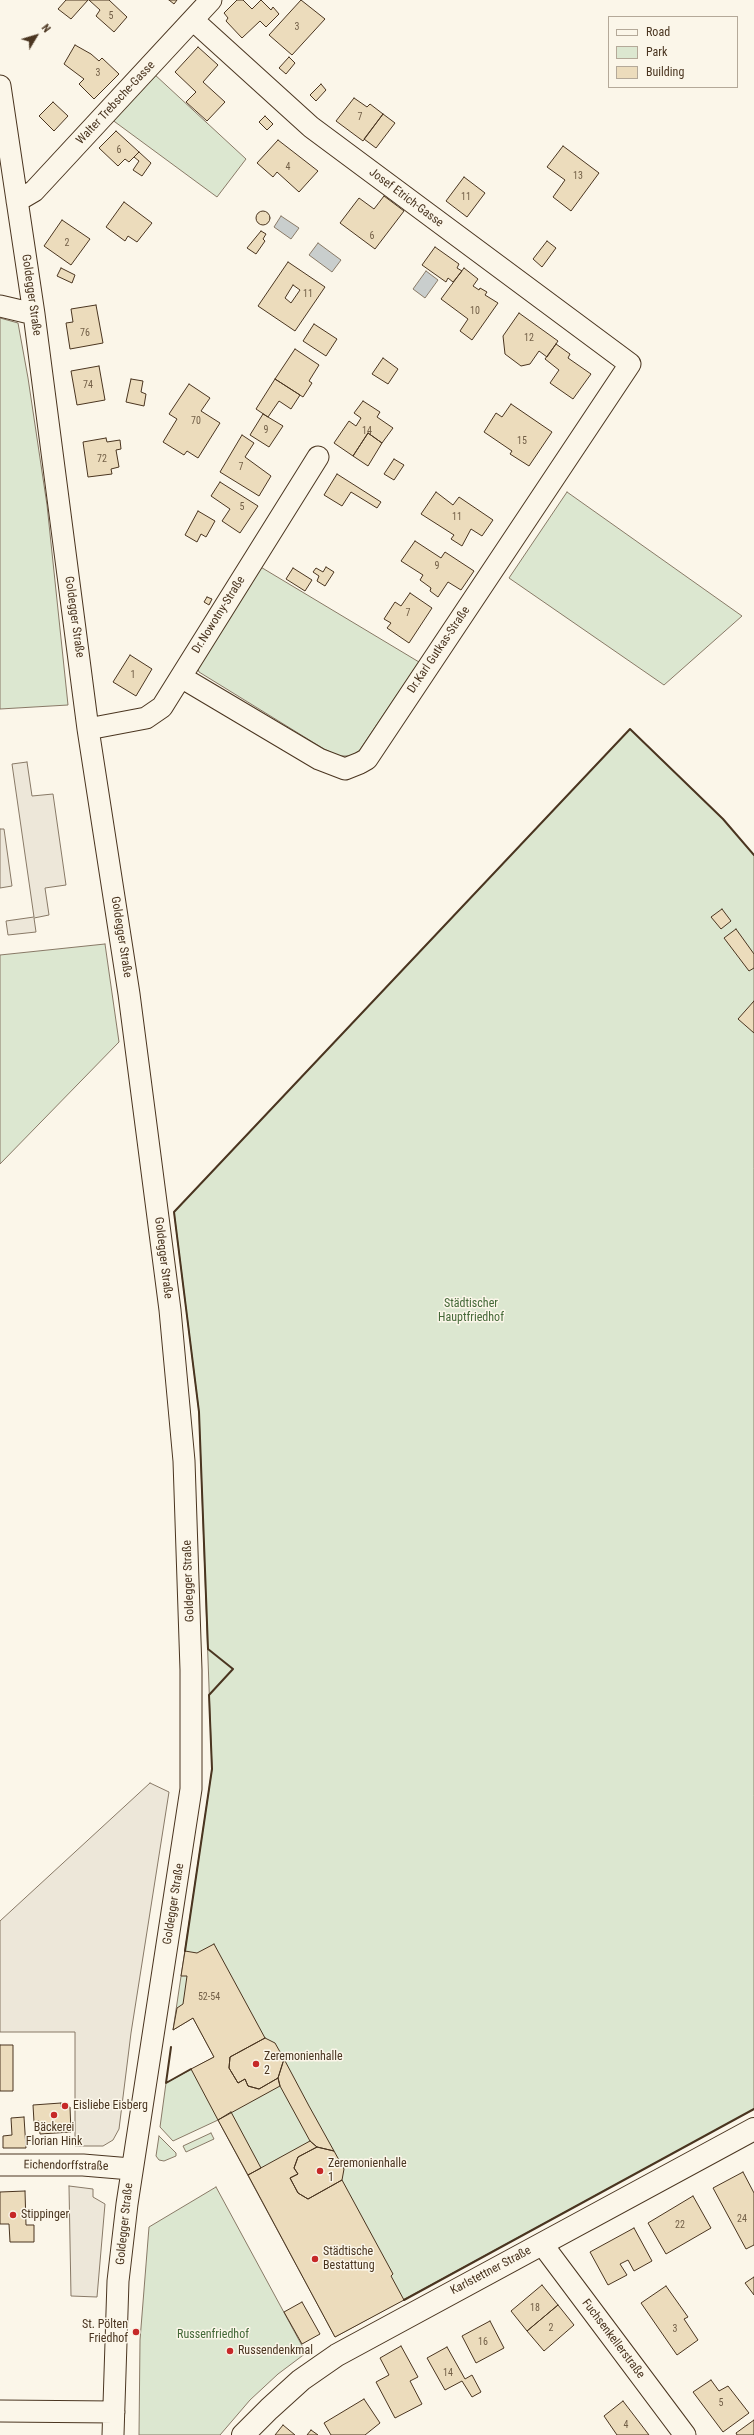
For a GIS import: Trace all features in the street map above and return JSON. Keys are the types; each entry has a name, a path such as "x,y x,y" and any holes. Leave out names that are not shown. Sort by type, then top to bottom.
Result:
{"main road":[{"name":"Karlstettner Straße","path":"244,2435 296,2385 337,2355 754,2129"}],"street":[{"name":"Walter Trebsche-Gasse","path":"17,201 34,191 211,0"},
{"name":"Josef Etrich-Gasse","path":"193,20 311,127 630,364"},
{"name":"Goldegger Straße","path":"0,86 2,114 34,314 88,729 129,994 171,1318 184,1461 192,1670 193,1750 190,1796 131,2169 118,2281 113,2435"},
{"path":"0,306 34,314"},
{"name":"Dr.Karl Gutkas-Straße","path":"181,677 319,759 345,769 367,759 630,364"},
{"name":"Dr.Nowotny-Straße","path":"88,729 146,718 156,713 162,707 318,457"},
{"name":"Eichendorffstraße","path":"0,2165 83,2165 131,2169"},
{"name":"Fuchsenkellerstraße","path":"542,2244 684,2435"},
{"path":"0,2411 114,2412"}],"green space":[{"path":"154,74 246,159 217,197 111,119"},
{"path":"0,318 18,323 28,378 47,505 68,705 0,709"},
{"path":"567,492 742,616 664,685 509,578"},
{"path":"259,566 419,662 359,751 350,756 339,756 324,749 199,672 197,666"},
{"name":"Städtischer Hauptfriedhof","path":"630,729 723,819 754,855 754,2109 335,2337 218,2120 173,2141 160,2127 166,2083 214,2057 193,2018 173,2030 212,1769 199,1412 174,1212"},
{"path":"105,944 119,1042 0,1164 0,955"},
{"path":"211,2133 214,2139 186,2152 183,2146"},
{"path":"159,2136 176,2153 176,2156 164,2161 159,2160 156,2156"},
{"name":"Russenfriedhof","path":"216,2187 306,2353 278,2374 250,2400 220,2435 139,2435 140,2340 149,2227"}],"shaded area":[{"path":"281,216 299,228 291,239 274,227"},
{"path":"318,243 341,260 332,272 309,255"},
{"path":"426,271 438,280 425,298 413,289"},
{"path":"27,762 32,796 53,794 66,885 45,888 49,915 34,918 36,932 8,935 6,921 34,917 12,764"},
{"path":"0,829 4,829 12,886 0,888"},
{"path":"150,1783 169,1792 131,2033 119,2129 113,2140 103,2146 75,2146 75,2032 0,2032 0,1921"},
{"path":"69,2186 93,2189 93,2197 105,2204 97,2297 71,2296"}],"building":[{"path":"66,0 88,0 71,19 58,9"},
{"path":"89,0 109,0 127,17 114,32 96,16 100,10"},
{"path":"169,0 177,0 174,4"},
{"path":"237,0 243,0 252,9 261,0 271,10 273,7 279,14 266,27 260,21 242,38 226,21 228,18 224,13"},
{"path":"301,0 325,19 292,55 269,35"},
{"path":"75,45 91,54 99,61 102,58 119,74 94,99 79,84 84,79 64,64"},
{"path":"198,47 218,65 203,82 225,102 207,121 186,102 196,92 175,72"},
{"path":"289,57 295,63 286,74 279,68"},
{"path":"321,84 326,90 316,101 310,95"},
{"path":"354,98 367,107 370,104 383,114 363,141 336,121"},
{"path":"53,102 68,116 54,131 39,116"},
{"path":"383,114 395,123 376,148 364,139"},
{"path":"265,116 273,124 267,130 259,122"},
{"path":"116,131 139,152 129,162 125,159 118,166 99,148"},
{"path":"278,140 318,171 299,192 277,172 273,177 257,163"},
{"path":"563,146 599,173 571,211 553,197 565,180 547,167"},
{"path":"139,152 151,163 142,176 133,170 139,161 134,157"},
{"path":"464,177 485,193 467,217 446,201"},
{"path":"384,196 404,211 375,249 340,223 359,198 374,209"},
{"path":"124,202 152,223 137,242 128,236 125,241 106,227"},
{"path":"263,211 268,213 270,218 268,223 263,225 258,223 256,218 258,213"},
{"path":"62,220 90,239 71,265 44,246"},
{"path":"261,231 266,234 263,239 265,241 256,254 247,248"},
{"path":"547,241 556,248 542,267 533,259"},
{"path":"435,247 459,264 457,268 462,271 453,282 448,278 446,282 422,265"},
{"path":"288,262 325,287 295,331 258,306","holes":["293,285 300,290 291,303 285,298"]},
{"path":"61,268 75,275 72,283 57,276"},
{"path":"464,268 478,279 473,286 479,290 480,288 487,292 485,295 498,303 472,340 460,331 468,319 441,299"},
{"path":"96,305 103,343 70,349 66,323 73,322 71,309"},
{"path":"519,313 558,341 547,357 539,351 530,364 521,366 505,354 503,336"},
{"path":"314,324 337,339 326,356 303,341"},
{"path":"556,344 570,354 568,358 591,374 573,399 550,383 559,370 545,359"},
{"path":"295,349 319,365 309,381 312,383 303,397 275,379"},
{"path":"383,358 398,369 388,384 372,374"},
{"path":"99,366 105,400 77,405 71,371"},
{"path":"131,379 143,381 141,392 146,394 144,406 126,402"},
{"path":"275,379 300,395 291,409 279,401 268,417 256,409"},
{"path":"189,384 210,398 201,411 220,423 198,458 187,451 184,455 163,442 177,419 169,414"},
{"path":"363,401 380,412 377,417 393,428 382,443 368,433 353,456 334,443 349,421 356,426 361,418 354,413"},
{"path":"511,404 552,432 529,466 510,454 512,451 484,432 496,413 502,417"},
{"path":"263,414 283,426 269,447 250,435"},
{"path":"368,433 382,443 368,466 353,456"},
{"path":"242,435 254,443 245,457 271,476 259,496 220,472"},
{"path":"106,438 107,442 120,440 121,449 116,450 119,467 111,469 112,474 88,477 83,442"},
{"path":"394,459 404,465 394,480 384,474"},
{"path":"337,474 381,502 377,508 351,492 342,506 324,495"},
{"path":"220,482 258,506 240,533 222,521 230,509 211,496"},
{"path":"436,492 453,505 459,497 493,520 482,536 471,529 462,546 451,539 454,535 421,514"},
{"path":"198,511 215,521 206,537 201,534 197,542 185,535"},
{"path":"415,541 441,558 445,552 474,571 461,590 448,582 438,597 430,591 431,588 420,580 423,575 401,561"},
{"path":"326,567 334,572 325,586 317,581 319,576 313,572 316,568 323,572"},
{"path":"293,568 312,580 305,591 286,579"},
{"path":"410,593 432,608 409,643 387,628 391,623 384,619 395,602 401,606"},
{"path":"207,597 212,599 209,605 204,602"},
{"path":"130,655 152,669 136,696 113,682"},
{"path":"722,909 731,921 721,929 711,917"},
{"path":"736,929 754,954 754,968 749,971 724,938"},
{"path":"754,1001 754,1033 738,1019"},
{"path":"214,1944 265,2038 230,2057 229,2068 238,2083 245,2079 248,2086 259,2089 278,2078 280,2086 218,2120 191,2069 214,2057 193,2018 173,2030 177,2008 183,2004 187,1976 181,1976 185,1951 197,1953"},
{"name":"Zeremonienhalle 2","path":"265,2038 275,2043 284,2059 278,2078 259,2089 248,2086 245,2079 238,2083 229,2068 230,2057"},
{"path":"0,2045 13,2045 13,2091 0,2091"},
{"path":"284,2059 334,2151 317,2147 310,2141 280,2086 278,2078"},
{"path":"61,2103 61,2107 70,2107 71,2132 40,2134 39,2121 34,2122 33,2105"},
{"path":"231,2112 261,2168 248,2175 218,2120"},
{"path":"24,2117 26,2148 3,2148 3,2136 12,2135 11,2118"},
{"path":"310,2141 317,2147 298,2157 294,2168 298,2174 290,2178 298,2193 308,2199 342,2180 393,2274 391,2276 404,2300 335,2337 248,2175"},
{"name":"Zeremonienhalle 1","path":"317,2147 334,2151 344,2169 342,2180 308,2199 298,2193 290,2178 298,2174 294,2168 298,2157"},
{"path":"743,2172 754,2193 754,2245 746,2249 713,2188"},
{"path":"25,2191 26,2225 34,2225 34,2242 10,2242 9,2224 0,2224 0,2192"},
{"path":"693,2196 711,2228 666,2254 648,2223"},
{"path":"634,2228 652,2261 634,2271 628,2260 620,2264 627,2275 608,2285 590,2252"},
{"path":"754,2277 754,2295 745,2283"},
{"path":"542,2285 558,2305 527,2331 511,2311"},
{"path":"666,2286 688,2317 684,2319 698,2340 677,2355 641,2303"},
{"path":"302,2302 320,2334 302,2344 284,2312"},
{"path":"558,2305 574,2325 544,2351 527,2331"},
{"path":"490,2321 504,2348 476,2363 462,2336"},
{"path":"401,2346 418,2377 410,2381 422,2404 395,2418 376,2382 389,2375 380,2358"},
{"path":"447,2347 465,2379 472,2375 481,2392 472,2397 462,2381 445,2390 427,2358"},
{"path":"711,2380 719,2391 728,2386 749,2413 723,2432 693,2392"},
{"path":"364,2399 380,2423 365,2435 331,2435 324,2423"},
{"path":"623,2401 649,2435 617,2435 604,2416"},
{"path":"754,2420 754,2435 737,2435 736,2433"},
{"path":"283,2425 295,2435 275,2435"},
{"path":"311,2430 318,2435 307,2435"}],"wall":[{"path":"185,1951 212,1769 209,1695 233,1669 208,1649 199,1412 174,1212 630,729 723,819 754,855"},
{"path":"171,2047 166,2083 191,2069"},
{"path":"404,2300 754,2109"}],"place":[{"name":"Zeremonienhalle 2","path":"256,2064"},
{"name":"Eisliebe Eisberg","path":"65,2106"},
{"name":"Bäckerei Florian Hink","path":"54,2115"},
{"name":"Zeremonienhalle 1","path":"320,2171"},
{"name":"Stippinger","path":"13,2215"},
{"name":"Städtische Bestattung","path":"315,2259"},
{"name":"St. Pölten Friedhof","path":"136,2332"},
{"name":"Russendenkmal","path":"230,2351"}]}
